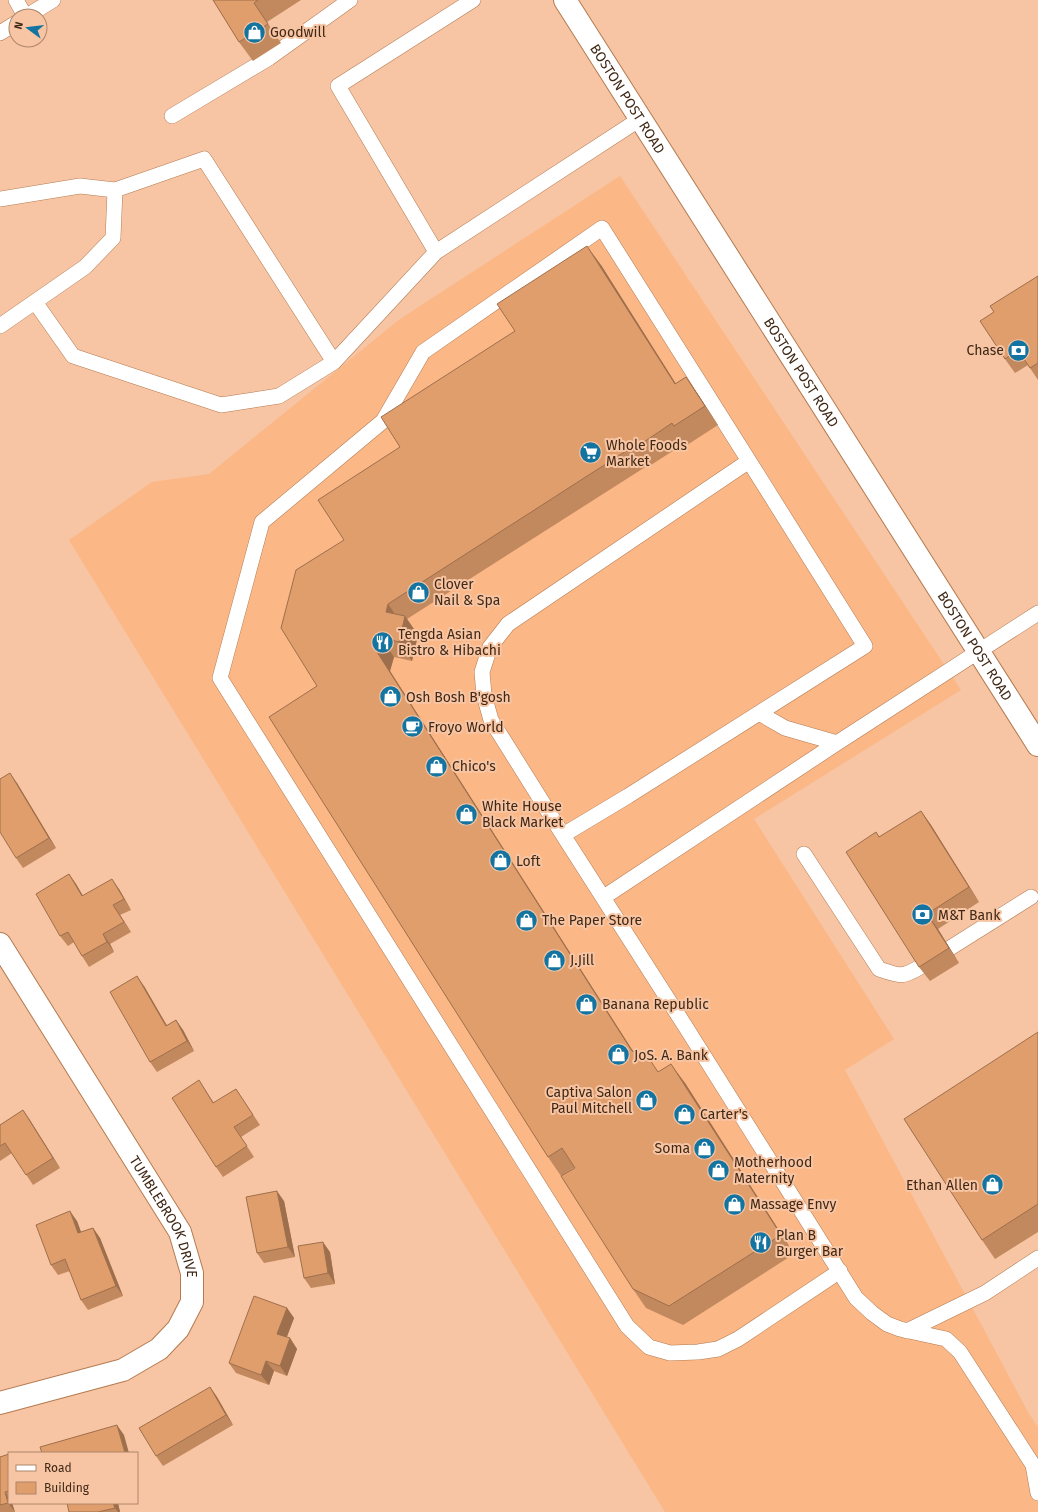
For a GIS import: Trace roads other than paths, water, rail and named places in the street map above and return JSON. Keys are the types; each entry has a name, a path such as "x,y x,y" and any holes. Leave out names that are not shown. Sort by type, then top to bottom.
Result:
{"main road":[{"name":"BOSTON POST ROAD","path":"564,0 1038,745"},
{"name":"TUMBLEBROOK DRIVE","path":"0,944 180,1232 192,1273 192,1302 178,1329 159,1349 123,1370 0,1403"}],"lane":[{"path":"40,8 53,0"},
{"path":"172,116 269,58 350,0"},
{"path":"436,252 338,86 473,0"},
{"path":"35,302 73,356 221,405 279,396 334,362 436,252 640,119"},
{"path":"0,199 80,186 115,190 204,159 334,362"},
{"path":"0,326 85,267 113,238 115,190"},
{"path":"563,835 628,796 865,646 602,228 423,352 383,421 262,522 220,678 627,1326 649,1347 670,1353 698,1352 718,1349 738,1339 840,1271"},
{"path":"749,461 508,624 490,646 482,672 484,695 491,720 856,1298 872,1313 887,1324 907,1331 946,1339 960,1352 1035,1468 1038,1493"},
{"path":"604,897 1038,613"},
{"path":"759,713 785,728 838,743"},
{"path":"804,854 880,969 896,974 908,974 920,967"},
{"path":"950,948 1031,897"},
{"path":"907,1331 985,1293 1038,1258"}],"place":[{"name":"Goodwill","path":"254,32"},
{"name":"Chase","path":"1019,350"},
{"name":"Whole Foods Market","path":"591,453"},
{"name":"Clover Nail & Spa","path":"418,592"},
{"name":"Tengda Asian Bistro & Hibachi","path":"383,642"},
{"name":"Osh Bosh B'gosh","path":"391,697"},
{"name":"Froyo World","path":"413,727"},
{"name":"Chico's","path":"436,766"},
{"name":"White House Black Market","path":"467,814"},
{"name":"Loft","path":"500,861"},
{"name":"M&T Bank","path":"923,915"},
{"name":"The Paper Store","path":"526,920"},
{"name":"J.Jill","path":"554,960"},
{"name":"Banana Republic","path":"586,1004"},
{"name":"JoS. A. Bank","path":"619,1055"},
{"name":"Captiva Salon Paul Mitchell","path":"647,1100"},
{"name":"Carter's","path":"684,1114"},
{"name":"Soma","path":"705,1148"},
{"name":"Motherhood Maternity","path":"719,1170"},
{"name":"Ethan Allen","path":"993,1185"},
{"name":"Massage Envy","path":"735,1204"},
{"name":"Plan B Burger Bar","path":"760,1243"}]}
